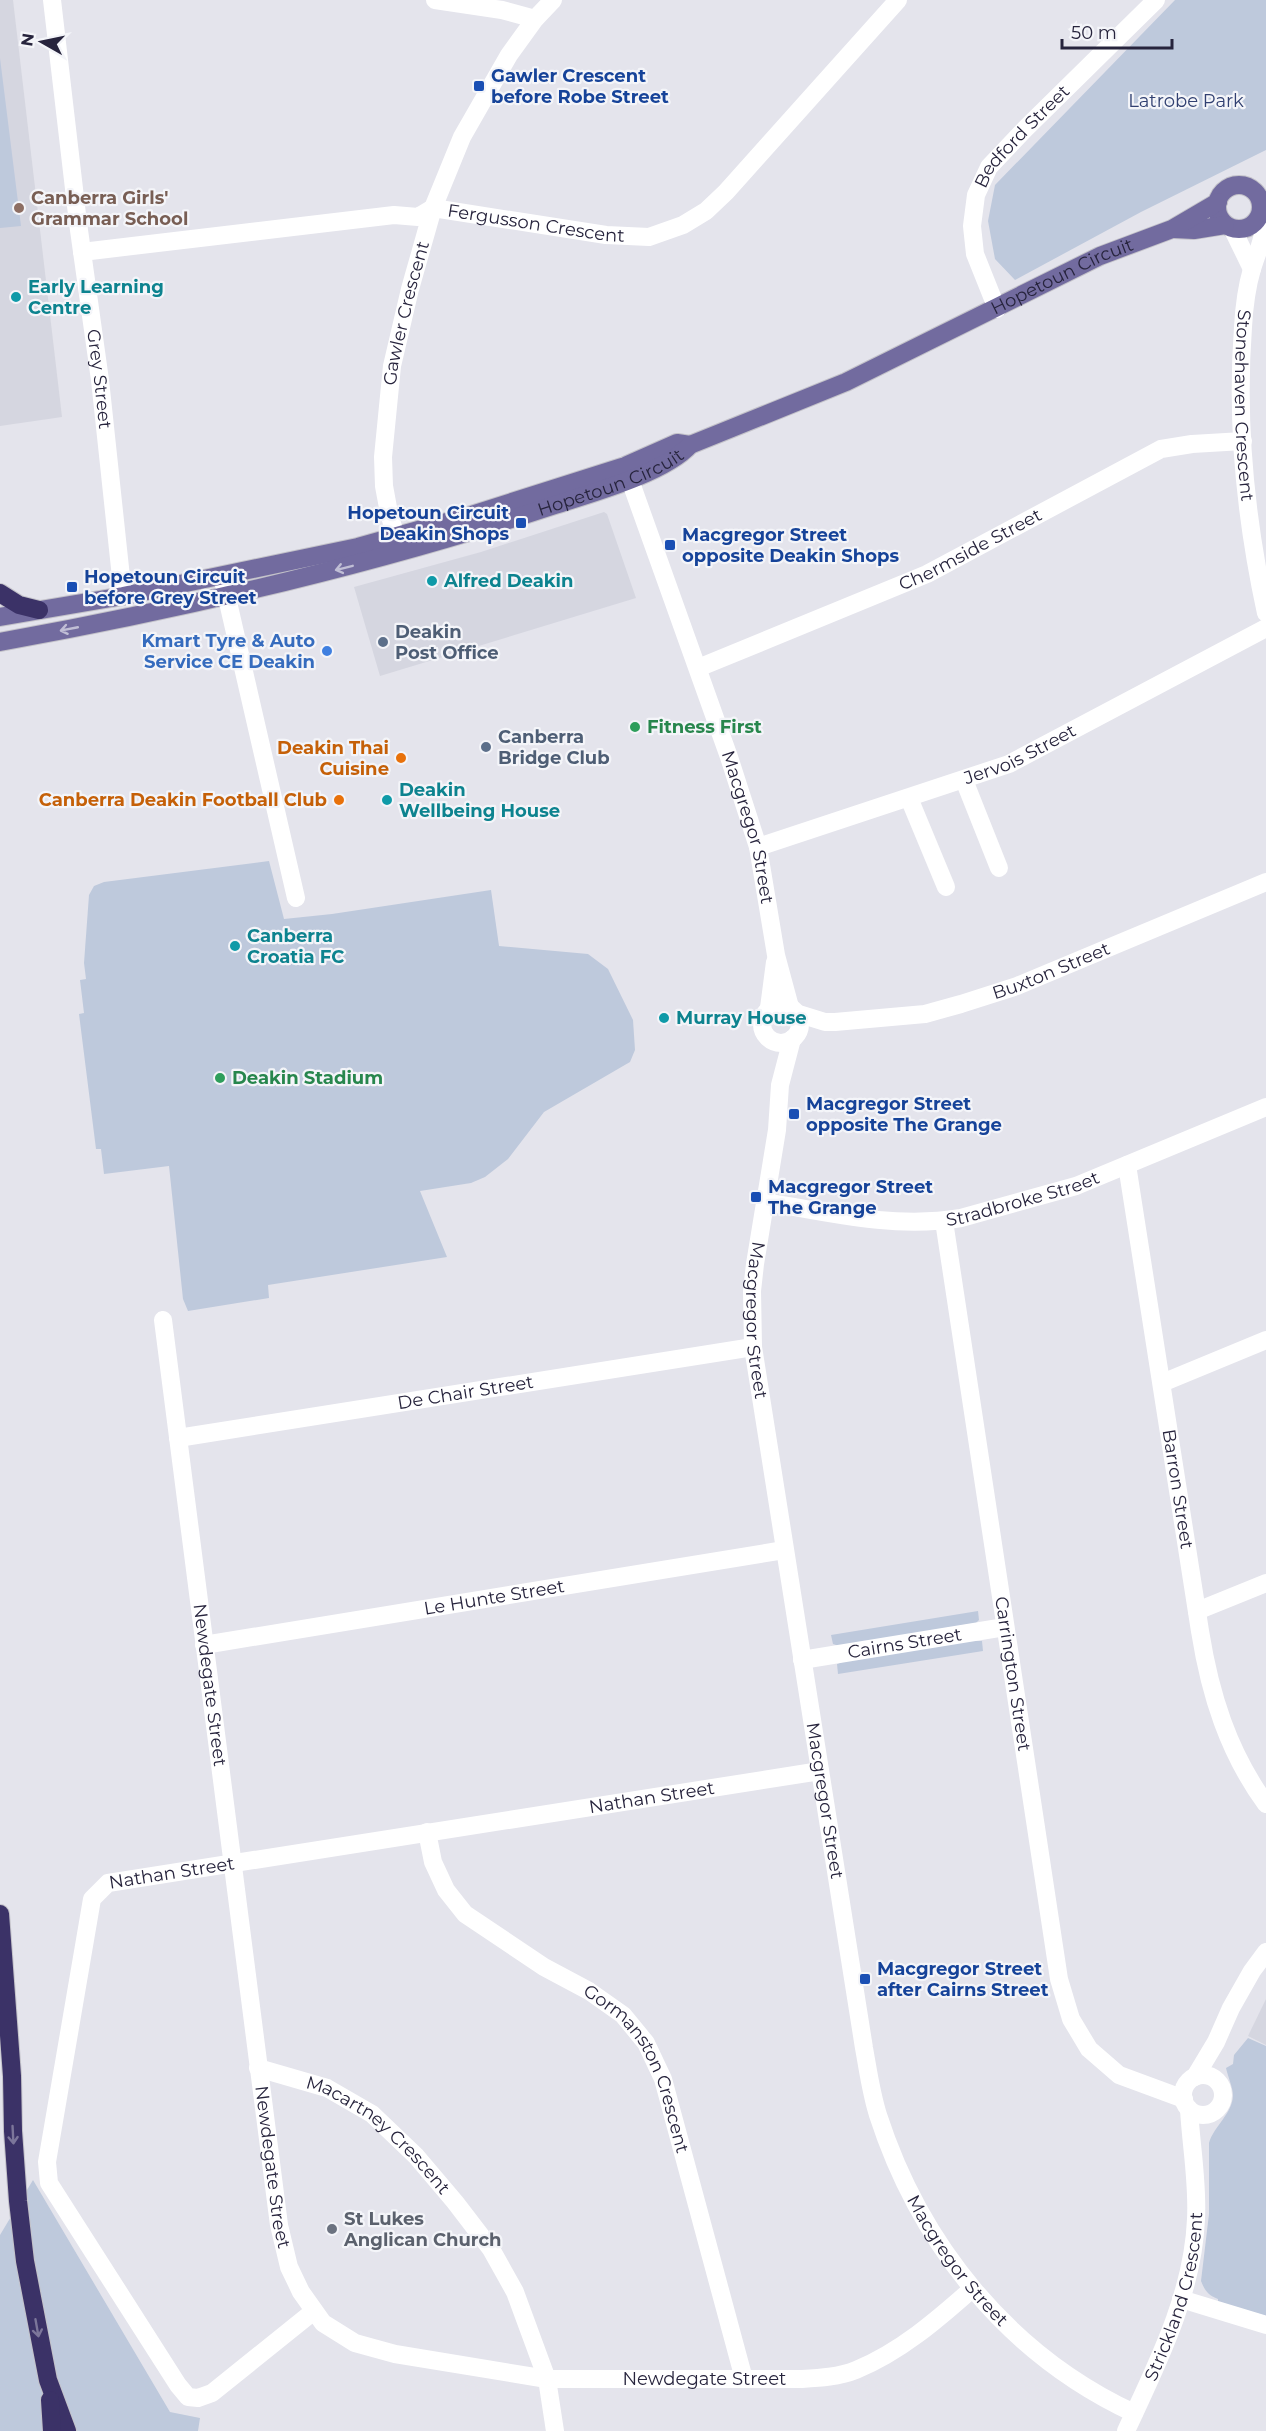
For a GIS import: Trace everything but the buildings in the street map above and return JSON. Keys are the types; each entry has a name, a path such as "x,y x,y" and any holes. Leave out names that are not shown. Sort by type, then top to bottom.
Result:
{"highway":[{"path":"0,594 19,605 39,610"},
{"path":"0,1914 12,2076 18,2201 25,2261 48,2380 52,2431"},
{"path":"48,2380 67,2431"}],"main road":[{"path":"1248,187 1266,180"},
{"path":"1234,185 1248,187 1254,191 1263,206 1253,224 1247,228 1229,227 1218,214 1218,202 1227,188 1234,185"},
{"name":"Hopetoun Circuit","path":"0,642 226,597 398,544 520,517 627,472 680,456 690,445 846,382 1100,256 1172,229 1218,202"},
{"name":"Hopetoun Circuit","path":"1172,229 1229,227"},
{"name":"Hopetoun Circuit","path":"0,617 123,596 358,548 398,544"},
{"name":"Grey Street","path":"123,596 126,618"}],"street":[{"name":"Grey Street","path":"52,0 82,252 100,380 123,596"},
{"path":"435,0 502,10 535,19"},
{"name":"Gawler Crescent","path":"398,544 389,513 383,458 392,366 410,288 433,208 467,128 504,65 535,19 553,0"},
{"name":"Fergusson Crescent","path":"82,252 394,215 418,217 433,208 627,237 649,237 683,225 706,211 726,192 898,0"},
{"name":"Bedford Street","path":"997,309 975,254 972,226 976,195 989,167 1156,0"},
{"name":"Stonehaven Crescent","path":"1263,206 1263,245 1252,269 1243,325 1241,372 1243,441 1249,513 1266,613"},
{"path":"1229,227 1252,269"},
{"name":"Chermside Street","path":"698,668 927,574 1161,450 1192,444 1243,441"},
{"name":"Macgregor Street","path":"627,472 698,668 758,847 776,955 793,1010"},
{"path":"222,576 296,898"},
{"name":"Jervois Street","path":"758,847 1009,764 1266,628"},
{"path":"963,780 999,868"},
{"path":"909,798 946,887"},
{"name":"Buxton Street","path":"794,1037 825,1022 925,1014 1017,986 1266,882"},
{"name":"Macgregor Street","path":"769,1008 776,955"},
{"path":"784,1005 793,1010 800,1023 794,1037 777,1042 765,1036 762,1026 763,1016 769,1008 784,1005"},
{"name":"Buxton Street","path":"793,1010 825,1022"},
{"name":"Macgregor Street","path":"794,1037 780,1085 777,1130 752,1291 753,1347 864,2048 877,2113 897,2167 920,2213 943,2251 972,2289 1013,2332 1033,2349 1080,2382 1134,2413"},
{"name":"Macgregor Street","path":"771,1040 780,1085"},
{"name":"Stradbroke Street","path":"766,1202 875,1221 944,1221 1076,1186 1266,1107"},
{"name":"Barron Street","path":"1127,1165 1197,1611 1212,1689 1223,1726 1238,1759 1266,1804"},
{"name":"Carrington Street","path":"944,1221 1059,1979 1071,2019 1089,2049 1119,2075 1149,2085 1189,2092"},
{"name":"Newdegate Street","path":"163,1320 279,2225 289,2267 301,2292 323,2323 356,2343 394,2354 547,2379 827,2377 856,2370 902,2346 924,2331 972,2289"},
{"path":"1162,1383 1266,1340"},
{"name":"De Chair Street","path":"178,1438 753,1347"},
{"name":"Le Hunte Street","path":"204,1645 784,1550"},
{"path":"1197,1611 1266,1583"},
{"name":"Cairns Street","path":"802,1660 1005,1627"},
{"name":"Nathan Street","path":"314,2311 212,2393 198,2398 188,2397 178,2385 49,2183 47,2162 92,1899 108,1883 820,1771"},
{"name":"Gormanston Crescent","path":"427,1832 433,1862 446,1890 465,1914 623,2015 646,2043 663,2079 744,2379"},
{"path":"1189,2092 1231,2008 1252,1971 1266,1952"},
{"path":"1216,2042 1217,2081"},
{"name":"Macartney Crescent","path":"258,2068 327,2088 372,2114 416,2156 455,2202 491,2249 515,2292 547,2379 555,2431"},
{"path":"1204,2075 1217,2081 1221,2087 1222,2103 1214,2112 1202,2115 1189,2092 1204,2075"},
{"name":"Strickland Crescent","path":"1189,2092 1191,2146 1195,2157"},
{"name":"Strickland Crescent","path":"1126,2431 1161,2354 1181,2299 1191,2262 1196,2219 1195,2157 1203,2131 1214,2112"},
{"path":"1181,2299 1266,2325"}],"shaded area":[{"name":"Canberra Girls' Grammar School","path":"0,0 13,0 62,417 0,426"},
{"path":"604,512 607,514 636,598 380,676 354,587 481,552"},
{"path":"1266,1999 1266,2045 1248,2036"}],"green space":[{"name":"Latrobe Park","path":"1175,0 1266,0 1266,150 1141,212 1015,280 995,259 988,221 995,185"},
{"path":"0,58 21,226 0,228"},
{"path":"269,861 284,919 491,890 499,946 588,954 608,969 633,1020 635,1050 630,1062 544,1112 508,1159 485,1177 471,1183 420,1191 447,1257 268,1285 269,1298 188,1311 183,1299 169,1166 104,1174 101,1149 96,1149 79,1014 84,1013 80,980 86,979 84,963 89,895 94,886 104,882"},
{"path":"978,1611 979,1620 976,1623 859,1643 839,1646 833,1644 831,1635"},
{"path":"966,1641 982,1641 983,1651 838,1674 837,1664 845,1661"},
{"path":"1248,2038 1266,2046 1266,2316 1218,2302 1218,2299 1207,2292 1201,2281 1209,2214 1209,2143 1232,2102 1233,2093 1226,2068 1233,2064 1234,2055"},
{"path":"33,2180 170,2412 200,2418 198,2431 0,2431 0,2235"}],"place":[{"name":"Gawler Crescent before Robe Street","path":"479,86"},
{"name":"Canberra Girls' Grammar School","path":"19,208"},
{"name":"Early Learning Centre","path":"16,297"},
{"name":"Hopetoun Circuit Deakin Shops","path":"521,523"},
{"name":"Macgregor Street opposite Deakin Shops","path":"670,545"},
{"name":"Alfred Deakin","path":"432,581"},
{"name":"Hopetoun Circuit before Grey Street","path":"72,587"},
{"name":"Deakin Post Office","path":"383,642"},
{"name":"Kmart Tyre & Auto Service CE Deakin","path":"327,651"},
{"name":"Fitness First","path":"635,727"},
{"name":"Canberra Bridge Club","path":"486,747"},
{"name":"Deakin Thai Cuisine","path":"401,758"},
{"name":"Canberra Deakin Football Club","path":"339,800"},
{"name":"Deakin Wellbeing House","path":"387,800"},
{"name":"Canberra Croatia FC","path":"235,946"},
{"name":"Murray House","path":"664,1018"},
{"name":"Deakin Stadium","path":"220,1078"},
{"name":"Macgregor Street opposite The Grange","path":"794,1114"},
{"name":"Macgregor Street The Grange","path":"756,1197"},
{"name":"Macgregor Street after Cairns Street","path":"865,1979"},
{"name":"St Lukes Anglican Church","path":"332,2229"}]}
